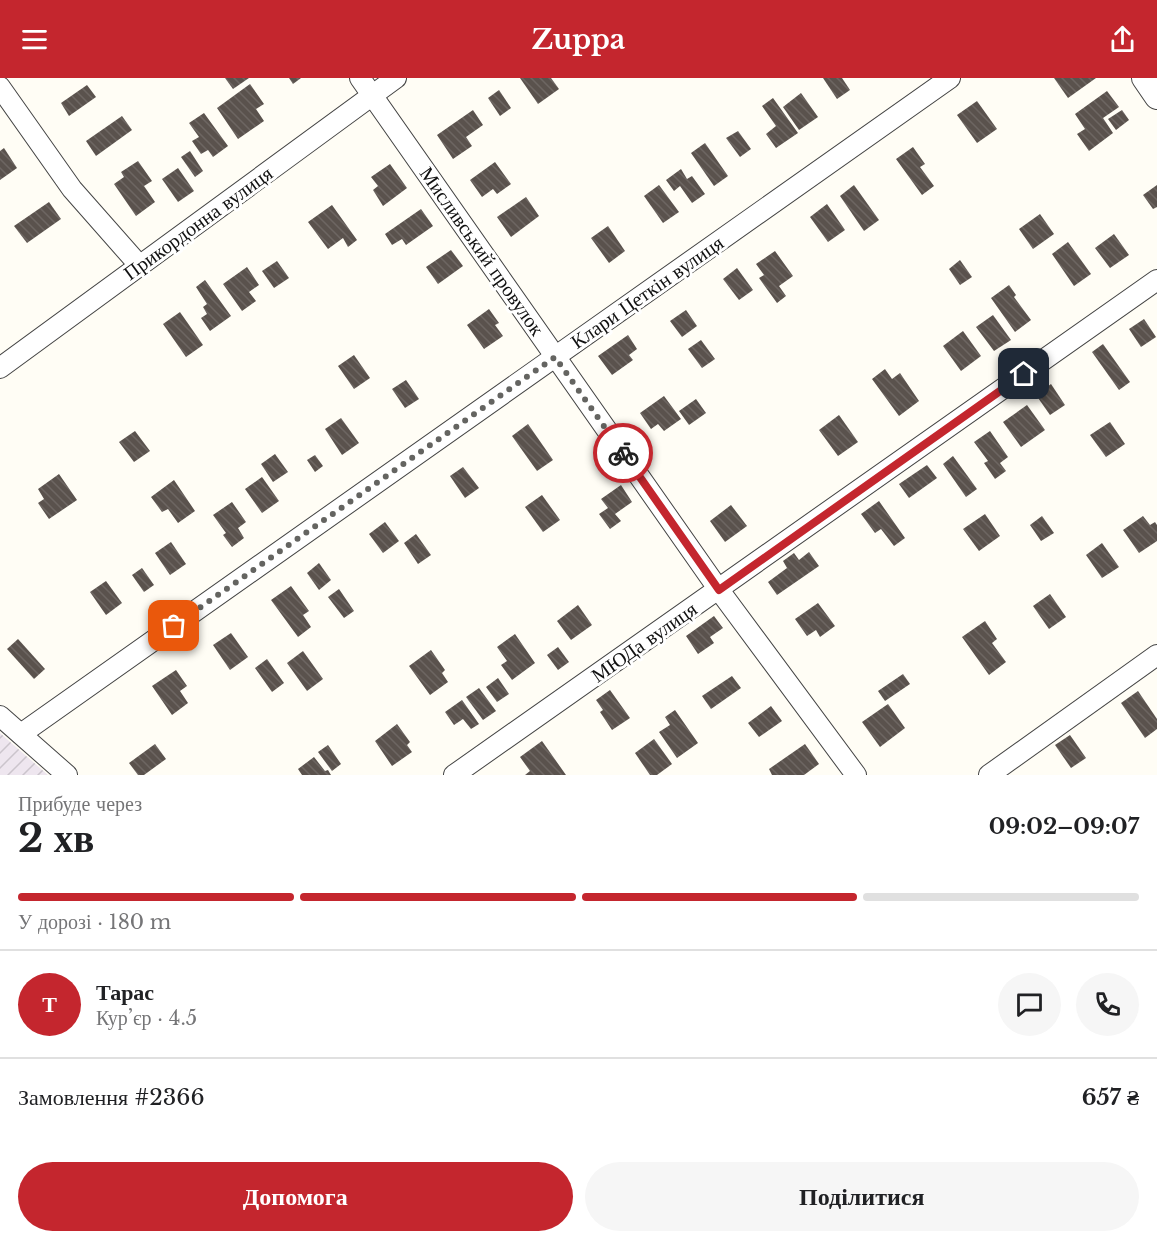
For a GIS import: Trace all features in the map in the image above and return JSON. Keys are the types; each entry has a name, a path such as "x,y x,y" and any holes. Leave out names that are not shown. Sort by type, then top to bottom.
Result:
{"street":[{"name":"Мисливський провулок","path":"360,78 719,590 856,775"},
{"name":"Прикордонна вулиця","path":"0,368 396,78"},
{"name":"Клари Цеткін вулиця","path":"21,734 950,78"},
{"path":"1144,78 1157,97"},
{"path":"0,87 72,189 140,265"},
{"name":"МЮДа вулиця","path":"454,775 1157,280"},
{"path":"989,775 1157,655"},
{"path":"0,716 68,775"}],"shaded area":[{"path":"0,733 48,775 0,775"}],"building":[{"path":"225,78 249,78 233,89"},
{"path":"289,78 301,78 293,84"},
{"path":"520,78 551,78 559,89 538,104"},
{"path":"823,78 842,78 850,90 837,99"},
{"path":"1054,78 1096,78 1068,98"},
{"path":"250,84 264,104 256,109 264,121 238,139 217,108"},
{"path":"87,85 96,97 69,116 61,103"},
{"path":"499,90 511,108 500,116 488,98"},
{"path":"1107,91 1119,107 1103,118 1113,133 1089,151 1077,134 1085,129 1075,114"},
{"path":"801,93 818,117 799,130 783,107"},
{"path":"773,98 798,133 776,148 766,134 776,126 762,106"},
{"path":"977,101 997,129 977,143 957,115"},
{"path":"473,110 483,125 466,137 472,146 453,159 437,135"},
{"path":"1122,110 1129,120 1116,130 1108,119"},
{"path":"204,113 228,146 213,157 208,150 201,154 192,141 199,137 189,123"},
{"path":"122,116 132,130 96,156 86,141"},
{"path":"738,131 751,149 740,157 726,138"},
{"path":"705,143 728,176 714,186 691,153"},
{"path":"913,147 925,164 920,167 934,186 922,195 896,159"},
{"path":"4,148 17,168 0,180 0,151"},
{"path":"190,151 203,171 195,177 181,157"},
{"path":"138,161 152,181 144,186 155,202 136,216 114,184 124,177 121,172"},
{"path":"495,162 511,184 497,194 493,189 482,197 470,180"},
{"path":"390,164 407,188 383,206 373,190 378,186 371,177"},
{"path":"178,168 194,191 178,202 162,179"},
{"path":"681,169 687,179 692,176 705,194 692,203 680,186 674,191 666,180"},
{"path":"659,185 679,212 663,223 644,196"},
{"path":"854,185 879,220 864,231 840,196"},
{"path":"1157,185 1157,207 1153,209 1143,195"},
{"path":"526,197 539,216 511,237 497,217"},
{"path":"49,202 61,219 27,243 14,226"},
{"path":"827,204 845,230 828,242 810,217"},
{"path":"332,205 357,240 348,247 343,238 328,249 308,222"},
{"path":"421,209 433,226 406,245 402,239 392,245 385,234"},
{"path":"1040,214 1054,234 1033,249 1019,229"},
{"path":"608,226 625,251 609,263 591,238"},
{"path":"1114,234 1129,255 1110,268 1095,248"},
{"path":"1068,242 1091,274 1074,286 1052,254"},
{"path":"451,250 463,266 438,284 426,267"},
{"path":"775,251 793,276 779,286 786,296 777,303 759,278 764,275 756,264"},
{"path":"960,260 972,277 960,285 949,269"},
{"path":"277,261 289,278 274,288 262,271"},
{"path":"247,267 259,285 249,292 256,301 242,311 223,284"},
{"path":"737,268 753,290 739,300 723,279"},
{"path":"205,280 231,316 210,331 201,318 207,314 203,307 207,304 196,287"},
{"path":"1009,285 1016,295 1014,297 1031,320 1015,332 991,298"},
{"path":"489,309 499,323 495,325 503,336 484,349 467,325"},
{"path":"686,310 697,326 682,337 670,321"},
{"path":"180,312 203,345 186,357 163,324"},
{"path":"993,315 1011,340 994,351 976,327"},
{"path":"1144,319 1156,337 1141,347 1129,329"},
{"path":"963,331 981,356 961,371 943,346"},
{"path":"628,335 637,349 629,355 633,360 612,375 598,356"},
{"path":"701,340 715,359 702,368 688,349"},
{"path":"1103,344 1130,382 1119,390 1092,352"},
{"path":"354,355 370,378 354,389 338,366"},
{"path":"885,369 892,379 900,373 919,401 899,416 872,379"},
{"path":"406,380 419,399 405,408 392,389"},
{"path":"1051,384 1065,405 1050,415 1036,395"},
{"path":"664,396 681,419 664,431 658,424 651,429 640,413"},
{"path":"696,399 706,413 689,425 679,411"},
{"path":"1027,405 1045,430 1021,447 1003,422"},
{"path":"839,415 858,442 838,456 819,430"},
{"path":"341,418 359,443 342,455 325,429"},
{"path":"1110,422 1125,444 1106,457 1090,435"},
{"path":"528,424 553,460 537,471 512,436"},
{"path":"135,431 150,451 134,462 119,442"},
{"path":"990,431 1008,457 1000,463 1006,471 995,479 984,463 988,461 974,442"},
{"path":"275,454 288,472 273,482 261,464"},
{"path":"315,455 323,466 315,472 307,460"},
{"path":"953,456 977,489 966,497 943,464"},
{"path":"927,465 937,478 909,498 899,484"},
{"path":"463,467 479,488 465,498 450,476"},
{"path":"59,474 77,500 49,519 38,503 44,499 38,489"},
{"path":"262,477 279,501 262,513 245,489"},
{"path":"174,480 195,511 178,523 168,509 162,512 151,497"},
{"path":"621,485 632,502 615,514 621,521 610,529 599,514 608,508 601,499"},
{"path":"542,495 560,520 543,532 525,507"},
{"path":"879,501 905,538 894,546 881,529 875,533 861,514"},
{"path":"232,502 246,522 238,528 244,538 232,547 223,535 226,533 213,515"},
{"path":"731,505 747,526 725,542 710,521"},
{"path":"985,514 1000,536 979,551 963,529"},
{"path":"1042,516 1054,533 1041,541 1030,525"},
{"path":"1143,516 1150,525 1155,522 1157,525 1157,541 1139,553 1123,530"},
{"path":"385,522 399,541 383,553 369,534"},
{"path":"416,534 431,555 418,564 404,543"},
{"path":"171,542 186,564 170,575 155,553"},
{"path":"1102,543 1119,567 1102,578 1086,555"},
{"path":"809,552 819,566 777,595 768,582 787,568 783,561 794,553 799,560"},
{"path":"319,563 331,580 319,590 307,573"},
{"path":"142,568 154,585 144,592 132,575"},
{"path":"106,581 122,603 106,615 90,592"},
{"path":"291,586 309,611 303,615 311,627 298,637 271,600"},
{"path":"339,589 354,611 344,618 328,597"},
{"path":"1050,594 1066,617 1049,629 1033,606"},
{"path":"818,603 835,626 820,637 816,630 807,636 795,619"},
{"path":"578,605 592,625 571,640 557,621"},
{"path":"714,616 723,628 710,637 714,643 698,654 686,636"},
{"path":"985,621 997,639 992,643 1006,662 989,675 962,637"},
{"path":"231,633 248,657 230,670 213,645"},
{"path":"515,634 535,663 512,680 501,665 507,661 497,647"},
{"path":"18,639 45,669 34,679 7,649"},
{"path":"558,647 569,662 558,670 547,655"},
{"path":"431,650 445,670 442,673 448,682 430,695 409,666"},
{"path":"303,651 323,679 307,691 287,663"},
{"path":"267,659 284,683 272,692 255,668"},
{"path":"176,670 187,686 180,691 188,703 172,715 152,686"},
{"path":"903,674 910,684 885,701 878,691"},
{"path":"732,676 741,688 711,709 702,696"},
{"path":"498,678 509,694 497,702 486,687"},
{"path":"479,688 496,711 483,720 466,697"},
{"path":"610,690 630,718 612,730 600,712 603,710 596,700"},
{"path":"1138,691 1157,719 1157,729 1145,738 1121,703"},
{"path":"462,700 479,724 471,729 463,719 454,725 445,712"},
{"path":"888,704 905,728 880,747 862,722"},
{"path":"771,706 782,721 759,737 748,723"},
{"path":"675,710 698,743 677,758 659,732 670,725 665,717"},
{"path":"397,724 410,742 407,745 412,752 392,766 375,741"},
{"path":"1070,735 1086,758 1071,768 1055,745"},
{"path":"654,739 672,764 657,775 650,775 635,753"},
{"path":"542,741 566,775 525,775 530,771 520,757"},
{"path":"155,744 166,759 144,775 138,775 129,763"},
{"path":"805,744 819,764 804,775 772,775 769,769"},
{"path":"328,745 341,764 332,771 318,752"},
{"path":"314,757 331,775 302,775 298,769"}],"way so far":[{"path":"174,626 555,357 623,453"}],"route":[{"path":"623,453 719,590 1024,374"}]}
